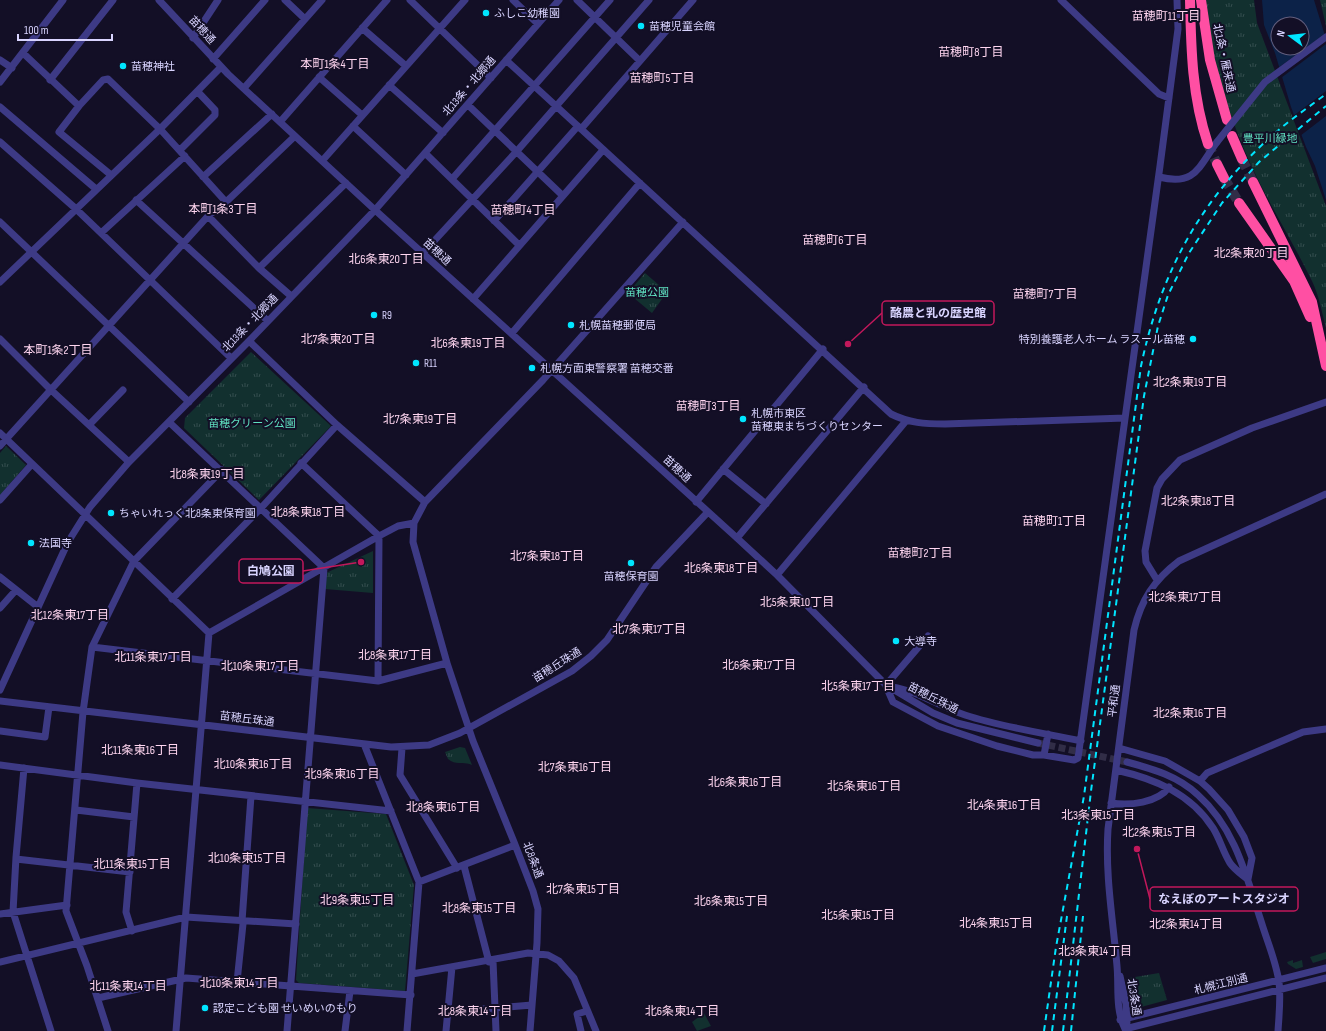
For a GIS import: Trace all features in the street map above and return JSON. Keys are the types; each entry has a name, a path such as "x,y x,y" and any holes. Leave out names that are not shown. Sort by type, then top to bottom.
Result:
{"highway":[{"path":"1190,0 1192,74 1196,100 1213,143"},
{"name":"北1条・雁来通","path":"1201,0 1210,60 1227,120"},
{"path":"1232,136 1242,159"},
{"path":"1217,164 1224,178"},
{"path":"1253,182 1312,302 1326,366"},
{"path":"1239,203 1294,281 1320,339"}],"street":[{"path":"0,82 64,0"},
{"path":"50,80 113,0"},
{"name":"苗穂通","path":"159,0 221,67 375,210 707,512"},
{"path":"193,38 218,0"},
{"path":"213,59 265,0"},
{"path":"285,0 305,18"},
{"path":"244,88 322,0"},
{"path":"280,122 387,0"},
{"path":"410,0 491,78"},
{"path":"322,161 465,0"},
{"path":"513,0 538,24"},
{"name":"北13条・北郷通","path":"0,690 68,542 85,514 129,462 249,341 375,210 559,0"},
{"path":"577,0 640,61"},
{"path":"452,179 610,0"},
{"path":"423,253 517,151 555,106 650,0"},
{"path":"494,221 580,128 693,0"},
{"path":"1061,0 1159,94 1169,98"},
{"path":"886,686 894,702 938,726 997,746 1033,755 1044,755 1074,760 1078,758 1124,418 1159,177 1178,30 1177,0"},
{"path":"362,28 406,66"},
{"path":"1159,177 1184,179 1192,176 1213,143 1265,82 1326,37"},
{"path":"23,54 79,106"},
{"path":"0,60 12,68"},
{"path":"506,60 864,387 891,414 906,421 945,424 1124,418"},
{"path":"0,282 75,208 160,129 221,67"},
{"path":"319,77 362,115"},
{"path":"111,175 59,132 79,106 103,80 108,79 186,156 226,202"},
{"path":"389,85 443,132"},
{"path":"180,150 215,115 215,110 198,92"},
{"path":"468,105 562,195"},
{"path":"0,107 96,189"},
{"path":"203,177 272,114"},
{"path":"353,126 406,175"},
{"path":"0,446 208,216 226,202 295,136"},
{"path":"0,142 75,208 231,358"},
{"path":"473,298 603,150"},
{"path":"425,153 519,245"},
{"path":"100,233 186,156"},
{"path":"259,268 346,183"},
{"path":"512,333 640,183"},
{"path":"136,200 268,321"},
{"path":"208,216 259,268 291,296"},
{"path":"0,222 189,402"},
{"path":"209,633 379,536 398,526 414,523 425,502 552,370 683,222"},
{"path":"0,339 50,389 129,462"},
{"path":"249,341 337,425 425,502"},
{"path":"696,502 823,350"},
{"path":"737,538 864,387"},
{"path":"89,425 123,390"},
{"path":"1157,580 1146,562 1145,550 1157,488 1162,479 1180,460 1252,428 1326,402"},
{"path":"777,575 906,421"},
{"path":"169,422 222,470 324,568"},
{"path":"172,599 261,508 337,425"},
{"path":"0,433 209,633"},
{"path":"301,463 379,536 378,681"},
{"path":"0,500 32,464"},
{"path":"723,469 766,504"},
{"path":"108,1031 79,942 66,911 76,810 83,712 92,647 134,561 222,470"},
{"name":"平和通","path":"1124,1019 1106,852 1134,629 1144,598 1157,580 1179,561 1326,494"},
{"name":"苗穂丘珠通","path":"0,701 83,712 402,748 429,745 460,733 572,671 591,656 607,640 656,567 707,512 777,575 886,686 956,723 1038,743"},
{"name":"北8条通","path":"414,523 413,542 448,663 470,727 473,741 515,845 538,910 530,1031"},
{"path":"287,1031 324,568"},
{"path":"0,577 38,607"},
{"path":"0,608 16,590"},
{"path":"176,1031 209,633"},
{"path":"886,686 928,636"},
{"path":"92,647 378,681 448,663"},
{"path":"886,686 909,690 939,705 968,716 1081,741"},
{"path":"0,731 45,737 49,707"},
{"path":"1200,781 1207,773 1303,732 1326,729"},
{"path":"1044,755 1048,734"},
{"path":"364,744 419,882 407,1031"},
{"path":"402,748 400,775 460,867 491,961 496,1031"},
{"path":"1119,748 1165,761 1200,781 1228,810 1244,837 1252,858 1248,881"},
{"path":"1127,762 1160,771 1184,784 1214,811 1228,830 1238,850 1279,981 1278,1031"},
{"path":"0,765 137,783 391,812"},
{"path":"24,768 13,912 51,1031"},
{"path":"1116,770 1169,787 1190,802 1202,813 1222,844 1231,864 1248,881"},
{"path":"132,931 126,912 137,783"},
{"path":"1111,803 1127,805 1141,802 1164,793 1169,787"},
{"path":"237,982 243,924 251,796"},
{"path":"76,810 134,818"},
{"path":"419,882 515,845"},
{"path":"16,859 130,872"},
{"path":"0,914 67,905"},
{"path":"0,962 186,917 296,924"},
{"path":"412,974 491,961 528,953 555,958 574,978 596,1031"},
{"path":"446,1031 452,967"},
{"name":"札幌江別通","path":"1124,1019 1326,968"},
{"path":"98,998 186,978 410,995"},
{"name":"札幌江別通","path":"1125,1030 1326,978"},
{"path":"345,1031 350,991"},
{"path":"470,1010 532,1005"},
{"path":"581,1031 577,1014 587,1011"},
{"name":"北3条通","path":"1124,1019 1125,1030"}],"green space":[{"name":"豊平川緑地","path":"1201,0 1254,0 1257,23 1326,206 1326,328 1312,281 1251,166 1230,113 1218,76"},
{"path":"1320,0 1326,0 1326,26"},
{"name":"苗穂公園","path":"645,273 667,292 652,313 628,293"},
{"name":"苗穂グリーン公園","path":"251,352 331,426 259,500 184,428 185,418"},
{"path":"6,446 26,465 0,495 0,453"},
{"path":"373,551 373,593 325,589 326,573"},
{"path":"460,747 465,748 472,765 457,763 448,759 445,752"},
{"path":"307,808 386,814 414,885 405,991 299,983 296,980"},
{"path":"1326,952 1326,959 1313,963 1310,957"},
{"path":"1293,960 1293,963 1302,960 1303,967 1296,969 1288,964 1287,962"},
{"path":"1159,973 1167,1000 1141,1007 1133,1003 1129,978"},
{"path":"704,1013 711,1026 697,1031 692,1022"}],"water":[{"path":"1262,0 1314,0 1326,39 1326,200 1315,166 1291,107 1276,56 1310,56 1310,16 1270,16 1270,40 1264,25"}],"pier":[{"path":"1326,33 1326,44 1281,78 1278,68 1294,56 1310,56 1310,45"},
{"path":"1326,91 1326,116 1300,136 1293,116"}],"tunnel":[{"path":"1208,144 1217,164"},
{"path":"1242,159 1253,182"},
{"path":"1224,178 1239,203"},
{"path":"1038,743 1127,762"}],"railway":[{"path":"1044,1031 1056,947 1084,796 1141,366 1149,331 1173,268 1188,238 1205,210 1226,183 1275,133 1326,94"},
{"path":"1063,1031 1091,791 1144,396 1158,326 1168,295 1189,253 1222,203 1259,162 1326,106"},
{"path":"1052,1031 1067,916"},
{"path":"1071,1031 1083,916"}],"place":[{"name":"ふしこ幼稚園","path":"486,13"},
{"name":"苗穂児童会館","path":"641,26"},
{"name":"苗穂神社","path":"123,66"},
{"name":"R9","path":"374,315"},
{"name":"札幌苗穂郵便局","path":"571,325"},
{"name":"特別養護老人ホーム ラスール苗穂","path":"1193,339"},
{"name":"酪農と乳の歴史館","path":"848,344"},
{"name":"R11","path":"416,363"},
{"name":"札幌方面東警察署 苗穂交番","path":"532,368"},
{"name":"札幌市東区 苗穂東まちづくりセンター","path":"743,419"},
{"name":"ちゃいれっく北8条東保育園","path":"111,513"},
{"name":"法国寺","path":"31,543"},
{"name":"白鳩公園","path":"361,562"},
{"name":"苗穂保育園","path":"631,563"},
{"name":"大導寺","path":"896,641"},
{"name":"なえぼのアートスタジオ","path":"1137,849"},
{"name":"認定こども園 せいめいのもり","path":"205,1008"}],"district":[{"name":"苗穂町11丁目","path":"1166,16"},
{"name":"苗穂町8丁目","path":"971,52"},
{"name":"本町1条4丁目","path":"335,64"},
{"name":"苗穂町5丁目","path":"662,78"},
{"name":"本町1条3丁目","path":"223,209"},
{"name":"苗穂町4丁目","path":"523,210"},
{"name":"苗穂町6丁目","path":"835,240"},
{"name":"北2条東20丁目","path":"1251,253"},
{"name":"北6条東20丁目","path":"386,259"},
{"name":"苗穂町7丁目","path":"1045,294"},
{"name":"北7条東20丁目","path":"338,339"},
{"name":"北6条東19丁目","path":"468,343"},
{"name":"本町1条2丁目","path":"58,350"},
{"name":"北2条東19丁目","path":"1190,382"},
{"name":"苗穂町3丁目","path":"708,406"},
{"name":"北7条東19丁目","path":"420,419"},
{"name":"北8条東19丁目","path":"207,474"},
{"name":"北2条東18丁目","path":"1198,501"},
{"name":"北8条東18丁目","path":"308,512"},
{"name":"苗穂町1丁目","path":"1054,521"},
{"name":"苗穂町2丁目","path":"920,553"},
{"name":"北7条東18丁目","path":"547,556"},
{"name":"北6条東18丁目","path":"721,568"},
{"name":"北2条東17丁目","path":"1185,597"},
{"name":"北5条東10丁目","path":"797,602"},
{"name":"北12条東17丁目","path":"70,615"},
{"name":"北7条東17丁目","path":"649,629"},
{"name":"北8条東17丁目","path":"395,655"},
{"name":"北11条東17丁目","path":"153,657"},
{"name":"北6条東17丁目","path":"759,665"},
{"name":"北10条東17丁目","path":"260,666"},
{"name":"北5条東17丁目","path":"858,686"},
{"name":"北2条東16丁目","path":"1190,713"},
{"name":"北11条東16丁目","path":"140,750"},
{"name":"北10条東16丁目","path":"253,764"},
{"name":"北7条東16丁目","path":"575,767"},
{"name":"北9条東16丁目","path":"342,774"},
{"name":"北6条東16丁目","path":"745,782"},
{"name":"北5条東16丁目","path":"864,786"},
{"name":"北4条東16丁目","path":"1004,805"},
{"name":"北8条東16丁目","path":"443,807"},
{"name":"北3条東15丁目","path":"1098,815"},
{"name":"北2条東15丁目","path":"1159,832"},
{"name":"北10条東15丁目","path":"247,858"},
{"name":"北11条東15丁目","path":"132,864"},
{"name":"北7条東15丁目","path":"583,889"},
{"name":"北9条東15丁目","path":"357,900"},
{"name":"北6条東15丁目","path":"731,901"},
{"name":"北8条東15丁目","path":"479,908"},
{"name":"北5条東15丁目","path":"858,915"},
{"name":"北4条東15丁目","path":"996,923"},
{"name":"北2条東14丁目","path":"1186,924"},
{"name":"北3条東14丁目","path":"1095,951"},
{"name":"北10条東14丁目","path":"239,983"},
{"name":"北11条東14丁目","path":"128,986"},
{"name":"北8条東14丁目","path":"475,1011"},
{"name":"北6条東14丁目","path":"682,1011"}]}
